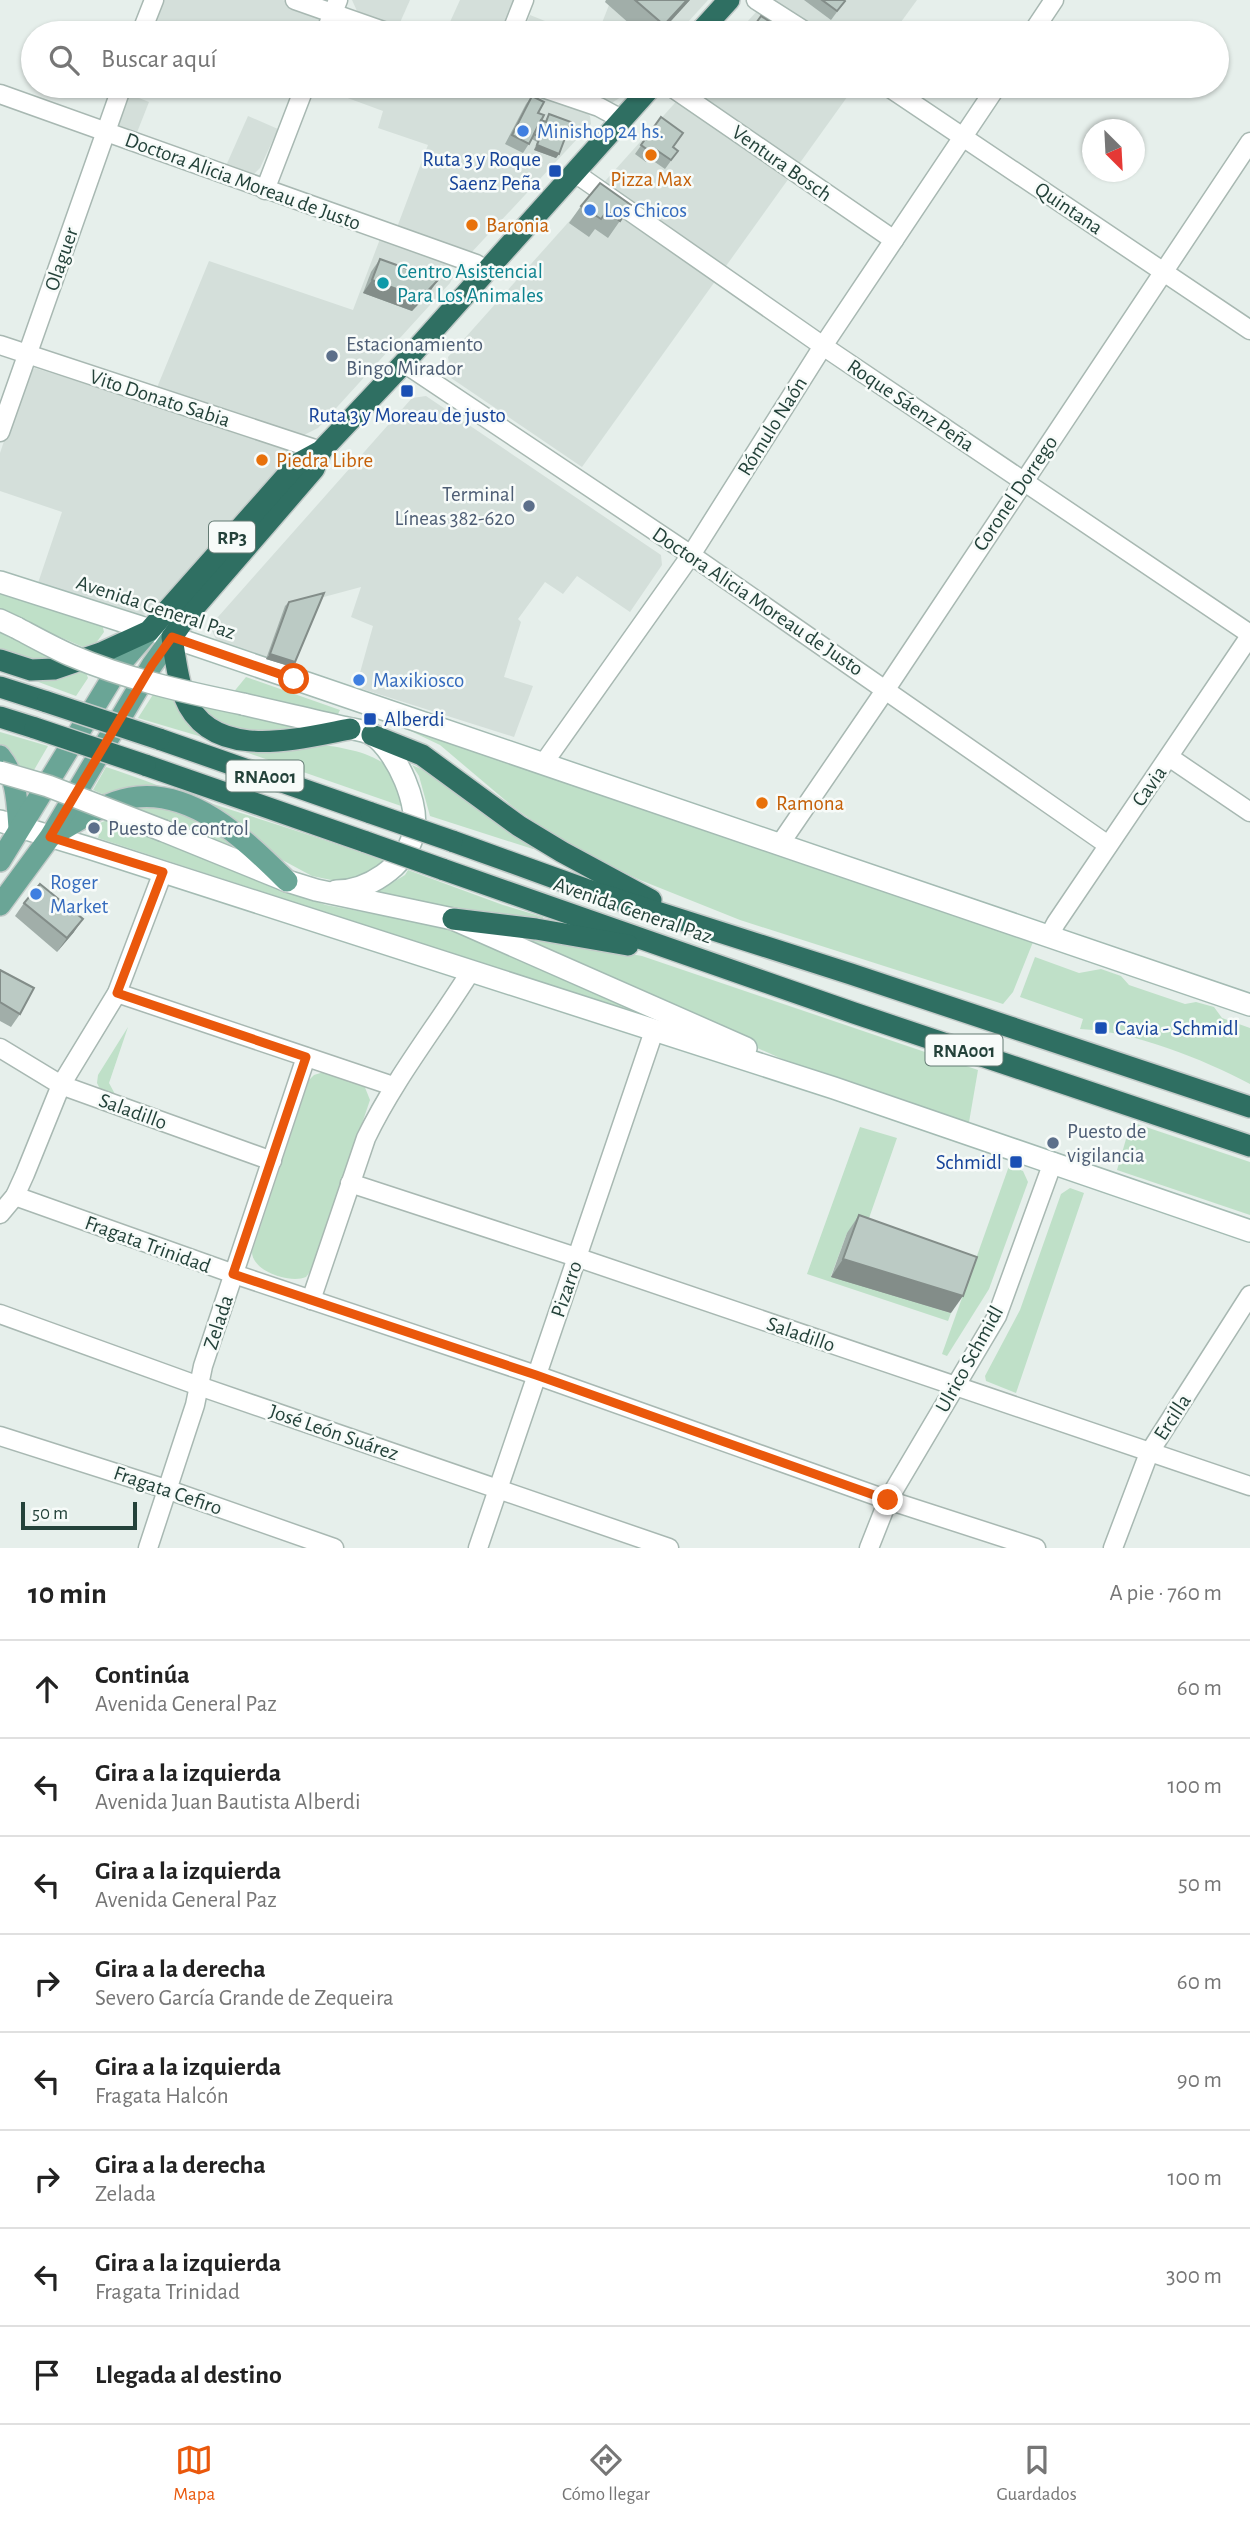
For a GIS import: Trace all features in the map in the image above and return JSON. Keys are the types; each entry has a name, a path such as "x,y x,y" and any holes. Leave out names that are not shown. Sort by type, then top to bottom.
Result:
{"highway":[{"path":"710,21 729,0"},
{"name":"RP3","path":"149,631 297,464 321,451 404,363 642,98"},
{"name":"RP3","path":"172,637 187,616 314,470 321,451"},
{"path":"0,660 31,670 54,668 101,653 149,631"},
{"path":"172,637 184,695 197,717 216,732 252,741 278,741 350,729"},
{"name":"Avenida General Paz","path":"0,687 159,739 699,926 1250,1107"},
{"name":"Avenida General Paz","path":"0,717 145,765 678,952 1250,1146"},
{"path":"372,735 422,755 519,825 562,852 699,926"},
{"path":"453,919 536,929 678,952"}],"main road":[{"path":"9,825 122,662 149,631"},
{"path":"0,905 50,837 152,665 172,637"},
{"path":"0,756 11,774 16,790 0,861"},
{"path":"50,837 99,810 130,798 174,800 197,809 254,848 287,881"}],"street":[{"path":"145,21 153,0"},
{"path":"295,0 335,7 364,21"},
{"path":"516,21 524,0"},
{"path":"757,0 789,21"},
{"path":"1040,21 1055,0"},
{"name":"Doctora Alicia Moreau de Justo","path":"0,94 476,264 486,270"},
{"name":"Olaguer","path":"0,432 117,98"},
{"path":"265,190 300,98"},
{"path":"572,98 599,107 623,120"},
{"name":"Ventura Bosch","path":"687,98 894,240"},
{"name":"Quintana","path":"905,98 1250,330"},
{"name":"Rómulo Naón","path":"543,764 691,555 823,346 989,98"},
{"name":"Coronel Dorrego","path":"780,844 1250,142"},
{"name":"Roque Sáenz Peña","path":"575,173 823,346 1250,635"},
{"name":"Vito Donato Sabia","path":"0,345 321,451"},
{"name":"Doctora Alicia Moreau de Justo","path":"404,363 691,555 1108,845"},
{"name":"Avenida General Paz","path":"0,582 172,637 1250,1005"},
{"path":"8,624 69,654 175,690 372,735 392,757 411,795 414,832 410,845 396,864 360,887 348,891 316,890"},
{"name":"Cavia","path":"1049,936 1250,635"},
{"path":"1170,757 1250,812"},
{"path":"0,772 98,804 287,881 316,890 453,919 834,1088"},
{"path":"9,825 834,1088 1250,1231"},
{"path":"0,1214 15,1196 61,1085 117,993 163,872"},
{"path":"311,1300 366,1138 393,1086 471,971"},
{"path":"117,993 393,1086"},
{"name":"Pizarro","path":"478,1548 654,1031"},
{"name":"Saladillo","path":"0,1048 61,1085 272,1161"},
{"name":"Zelada","path":"148,1548 195,1405 203,1366 306,1057"},
{"name":"Ulrico Schmidl","path":"869,1548 888,1500 997,1317 1053,1163"},
{"name":"Saladillo","path":"350,1183 1250,1486"},
{"name":"Fragata Trinidad","path":"15,1196 233,1274 536,1375 888,1500 1036,1548"},
{"name":"Ercilla","path":"1113,1548 1149,1452 1250,1295"},
{"name":"José León Suárez","path":"0,1314 199,1386 669,1548"},
{"name":"Fragata Cefiro","path":"0,1436 166,1489 334,1548"}],"shaded area":[{"path":"159,0 283,0 324,17 323,21 151,21"},
{"path":"352,0 410,0 401,21 383,21 357,11"},
{"path":"460,0 519,0 511,21 450,21"},
{"path":"611,0 708,0 689,21 603,21"},
{"path":"767,0 917,0 902,21 748,21"},
{"path":"530,15 545,21 527,21"},
{"path":"123,98 139,98 149,102 136,135 117,126"},
{"path":"348,98 555,98 581,107 590,116 591,124 470,254 396,230 428,145 378,128 383,111"},
{"path":"592,98 619,98 610,104"},
{"path":"679,98 846,98 582,467 451,378 448,357"},
{"path":"248,116 278,129 260,168 252,176 225,168"},
{"path":"380,239 445,262 450,265 453,277 318,428 302,436 156,390 209,261 353,310"},
{"path":"35,368 286,446 291,449 291,457 149,613 140,616 37,586 62,512 0,491 0,453 26,375"},
{"path":"426,396 661,555 662,565 630,612 577,576 563,594 545,582 518,619 521,622 504,677 533,686 514,737 356,687 373,626 351,617 361,587 320,598 266,659 217,642 210,626 412,398"}],"green space":[{"path":"0,590 102,624 104,632 96,643 83,647 0,611"},
{"path":"0,631 61,659 38,661 0,651"},
{"path":"85,670 88,678 76,696 25,677 64,678"},
{"path":"246,677 340,710 338,714 232,694"},
{"path":"154,693 177,700 188,719 219,742 138,718"},
{"path":"196,704 312,731 254,736 216,724"},
{"path":"396,724 1035,937 1013,992 1003,1004 740,920 640,880 571,848 512,806 440,745"},
{"path":"0,732 48,746 34,770 15,764 0,744"},
{"path":"318,744 360,752 380,761 397,778 404,807 234,748"},
{"path":"412,765 435,775 535,845 533,849 430,816 419,776"},
{"path":"106,767 388,862 354,879 336,881 312,876 273,855 236,823 107,796 93,790"},
{"path":"154,804 198,817 250,859 133,806"},
{"path":"112,818 264,884 326,905 438,926 477,937 673,1026 98,838 100,823"},
{"path":"408,870 543,917 543,922 375,897 377,892 405,875"},
{"path":"493,930 642,956 978,1070 968,1128 836,1083"},
{"path":"1035,957 1079,973 1101,969 1121,976 1129,985 1185,1004 1196,1002 1214,1007 1222,1018 1250,1028 1250,1084 1167,1048 1122,1035 1080,1029 1083,1019 1020,997"},
{"path":"128,1027 109,1083 116,1096 101,1091 97,1083 98,1075"},
{"path":"327,1071 364,1085 370,1100 313,1268 306,1277 291,1279 265,1270 258,1265 252,1252 309,1080 314,1075"},
{"path":"1131,1122 1250,1162 1250,1215 1117,1170"},
{"path":"860,1127 897,1138 868,1221 847,1233 831,1276 951,1313 948,1321 807,1274"},
{"path":"1009,1166 1023,1171 1028,1182 989,1289 947,1356 942,1354"},
{"path":"1070,1188 1084,1193 1016,1393 986,1381 985,1376 1020,1310 1061,1194"}],"building":[{"path":"635,0 687,0 668,21 659,21"},
{"path":"822,0 844,0 845,1 837,11"},
{"name":"Minishop 24 hs.","path":"531,98 544,102 538,113 544,115 529,144 512,135"},
{"path":"549,114 571,122 559,154 537,145 540,137 534,134 541,120 546,122"},
{"path":"661,117 683,133 673,147 678,151 671,160 655,149 652,153 641,145"},
{"path":"600,183 631,205 620,221 607,211 601,219 581,206"},
{"path":"380,259 438,280 421,298 372,280"},
{"path":"324,593 295,662 270,654 289,602"},
{"path":"40,884 83,919 67,938 24,903"},
{"path":"0,970 34,988 20,1014 0,1002"},
{"path":"859,1215 977,1257 963,1296 843,1259"}],"place":[{"name":"Minishop 24 hs.","path":"523,131"},
{"name":"Pizza Max","path":"651,155"},
{"name":"Ruta 3 y Roque Saenz Peña","path":"555,171"},
{"name":"Los Chicos","path":"590,210"},
{"name":"Baronia","path":"472,225"},
{"name":"Centro Asistencial Para Los Animales","path":"383,283"},
{"name":"Estacionamiento Bingo Mirador","path":"332,356"},
{"name":"Ruta 3 y Moreau de justo","path":"407,391"},
{"name":"Piedra Libre","path":"262,460"},
{"name":"Terminal Líneas 382-620","path":"529,506"},
{"name":"Maxikiosco","path":"359,680"},
{"name":"Alberdi","path":"370,719"},
{"name":"Ramona","path":"762,803"},
{"name":"Puesto de control","path":"94,828"},
{"name":"Roger Market","path":"36,894"},
{"name":"Cavia - Schmidl","path":"1101,1028"},
{"name":"Puesto de vigilancia","path":"1053,1143"},
{"name":"Schmidl","path":"1016,1162"}],"route":[{"path":"294,679 172,637 152,665 50,837 163,872 117,993 306,1057 233,1274 536,1375 888,1500"}]}
